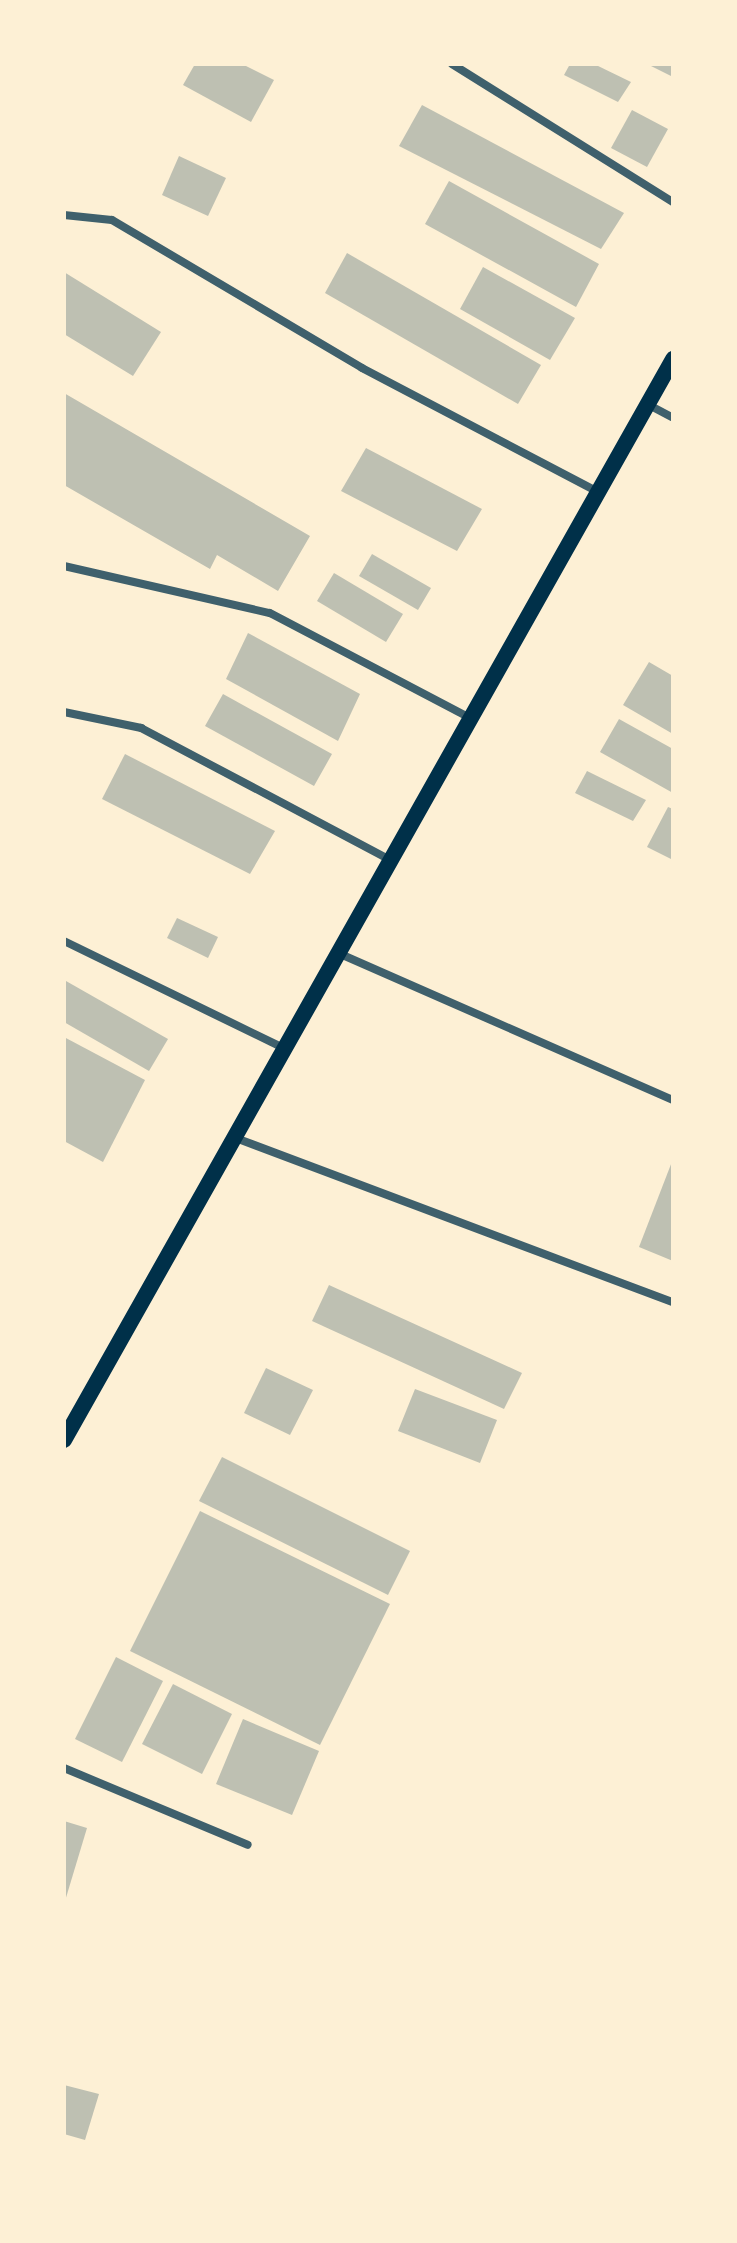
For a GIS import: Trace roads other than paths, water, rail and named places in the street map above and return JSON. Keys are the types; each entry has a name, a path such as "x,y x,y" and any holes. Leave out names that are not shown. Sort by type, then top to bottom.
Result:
{"main road":[{"path":"64,1440 673,359"}],"street":[{"path":"452,64 673,202"},
{"path":"64,215 112,220 362,368 598,492"},
{"path":"647,404 673,418"},
{"path":"64,566 270,613 470,718"},
{"path":"64,712 141,728 390,860"},
{"path":"64,941 283,1048"},
{"path":"338,952 673,1100"},
{"path":"232,1137 673,1302"},
{"path":"64,1768 248,1845"}]}
